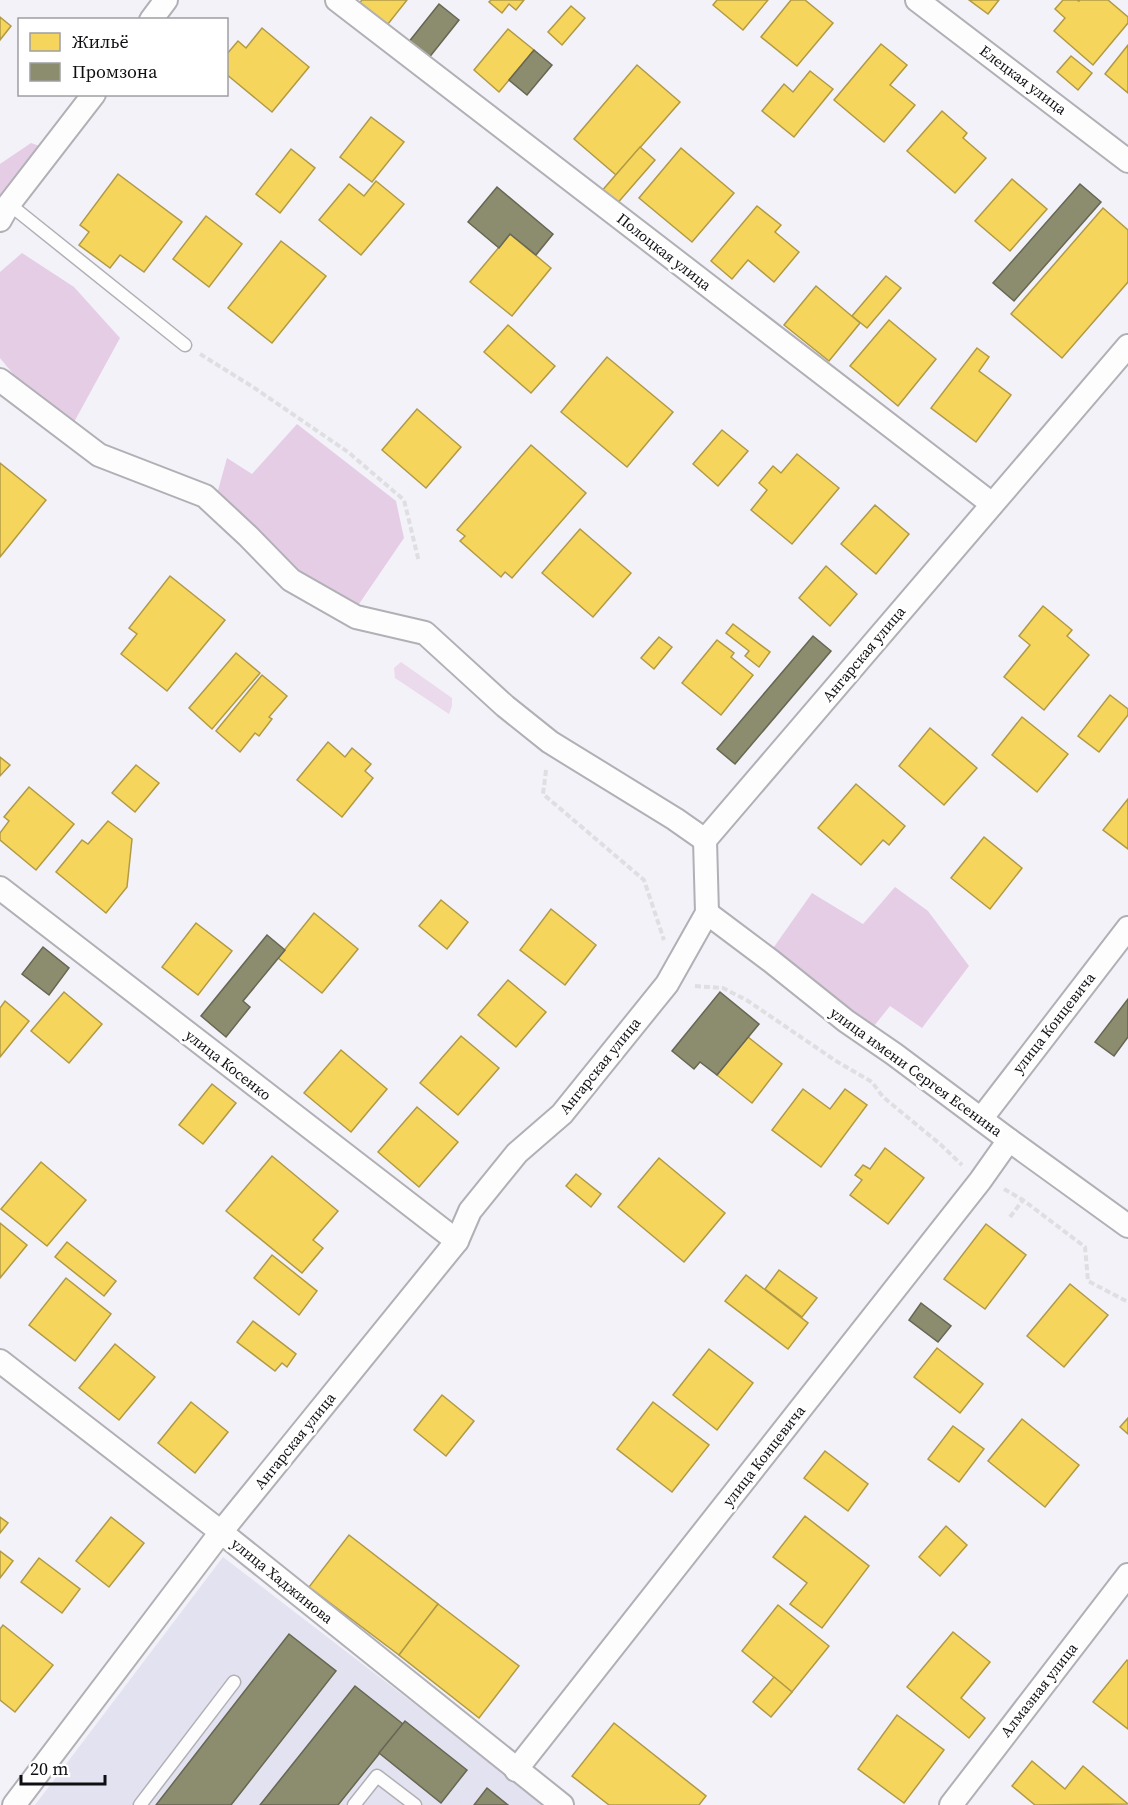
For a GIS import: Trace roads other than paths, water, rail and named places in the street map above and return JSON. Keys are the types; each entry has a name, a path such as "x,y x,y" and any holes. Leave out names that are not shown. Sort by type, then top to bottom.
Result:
{"street":[{"path":"153,18 166,0"},
{"name":"Полоцкая улица","path":"337,0 992,504"},
{"name":"Елецкая улица","path":"917,0 1128,161"},
{"path":"5,212 92,96"},
{"name":"Ангарская улица","path":"705,840 1128,346"},
{"path":"0,380 99,455 205,496 291,580 356,617 425,633 505,706 550,742 705,840 707,913"},
{"name":"улица Косенко","path":"0,888 457,1241"},
{"name":"Ангарская улица","path":"14,1805 221,1532 457,1241 470,1211 517,1153 562,1114 667,984 707,913"},
{"name":"улица имени Сергея Есенина","path":"707,913 846,1021 1128,1226"},
{"name":"улица Концевича","path":"981,1119 1128,928"},
{"name":"улица Концевича","path":"516,1770 980,1181 1009,1140"},
{"name":"улица Хаджинова","path":"0,1361 221,1532 562,1805"},
{"name":"Алмазная улица","path":"951,1805 1128,1575"}],"lane":[{"path":"5,212 185,345"},
{"path":"140,1805 234,1682"},
{"path":"354,1805 377,1776 415,1805"}]}
